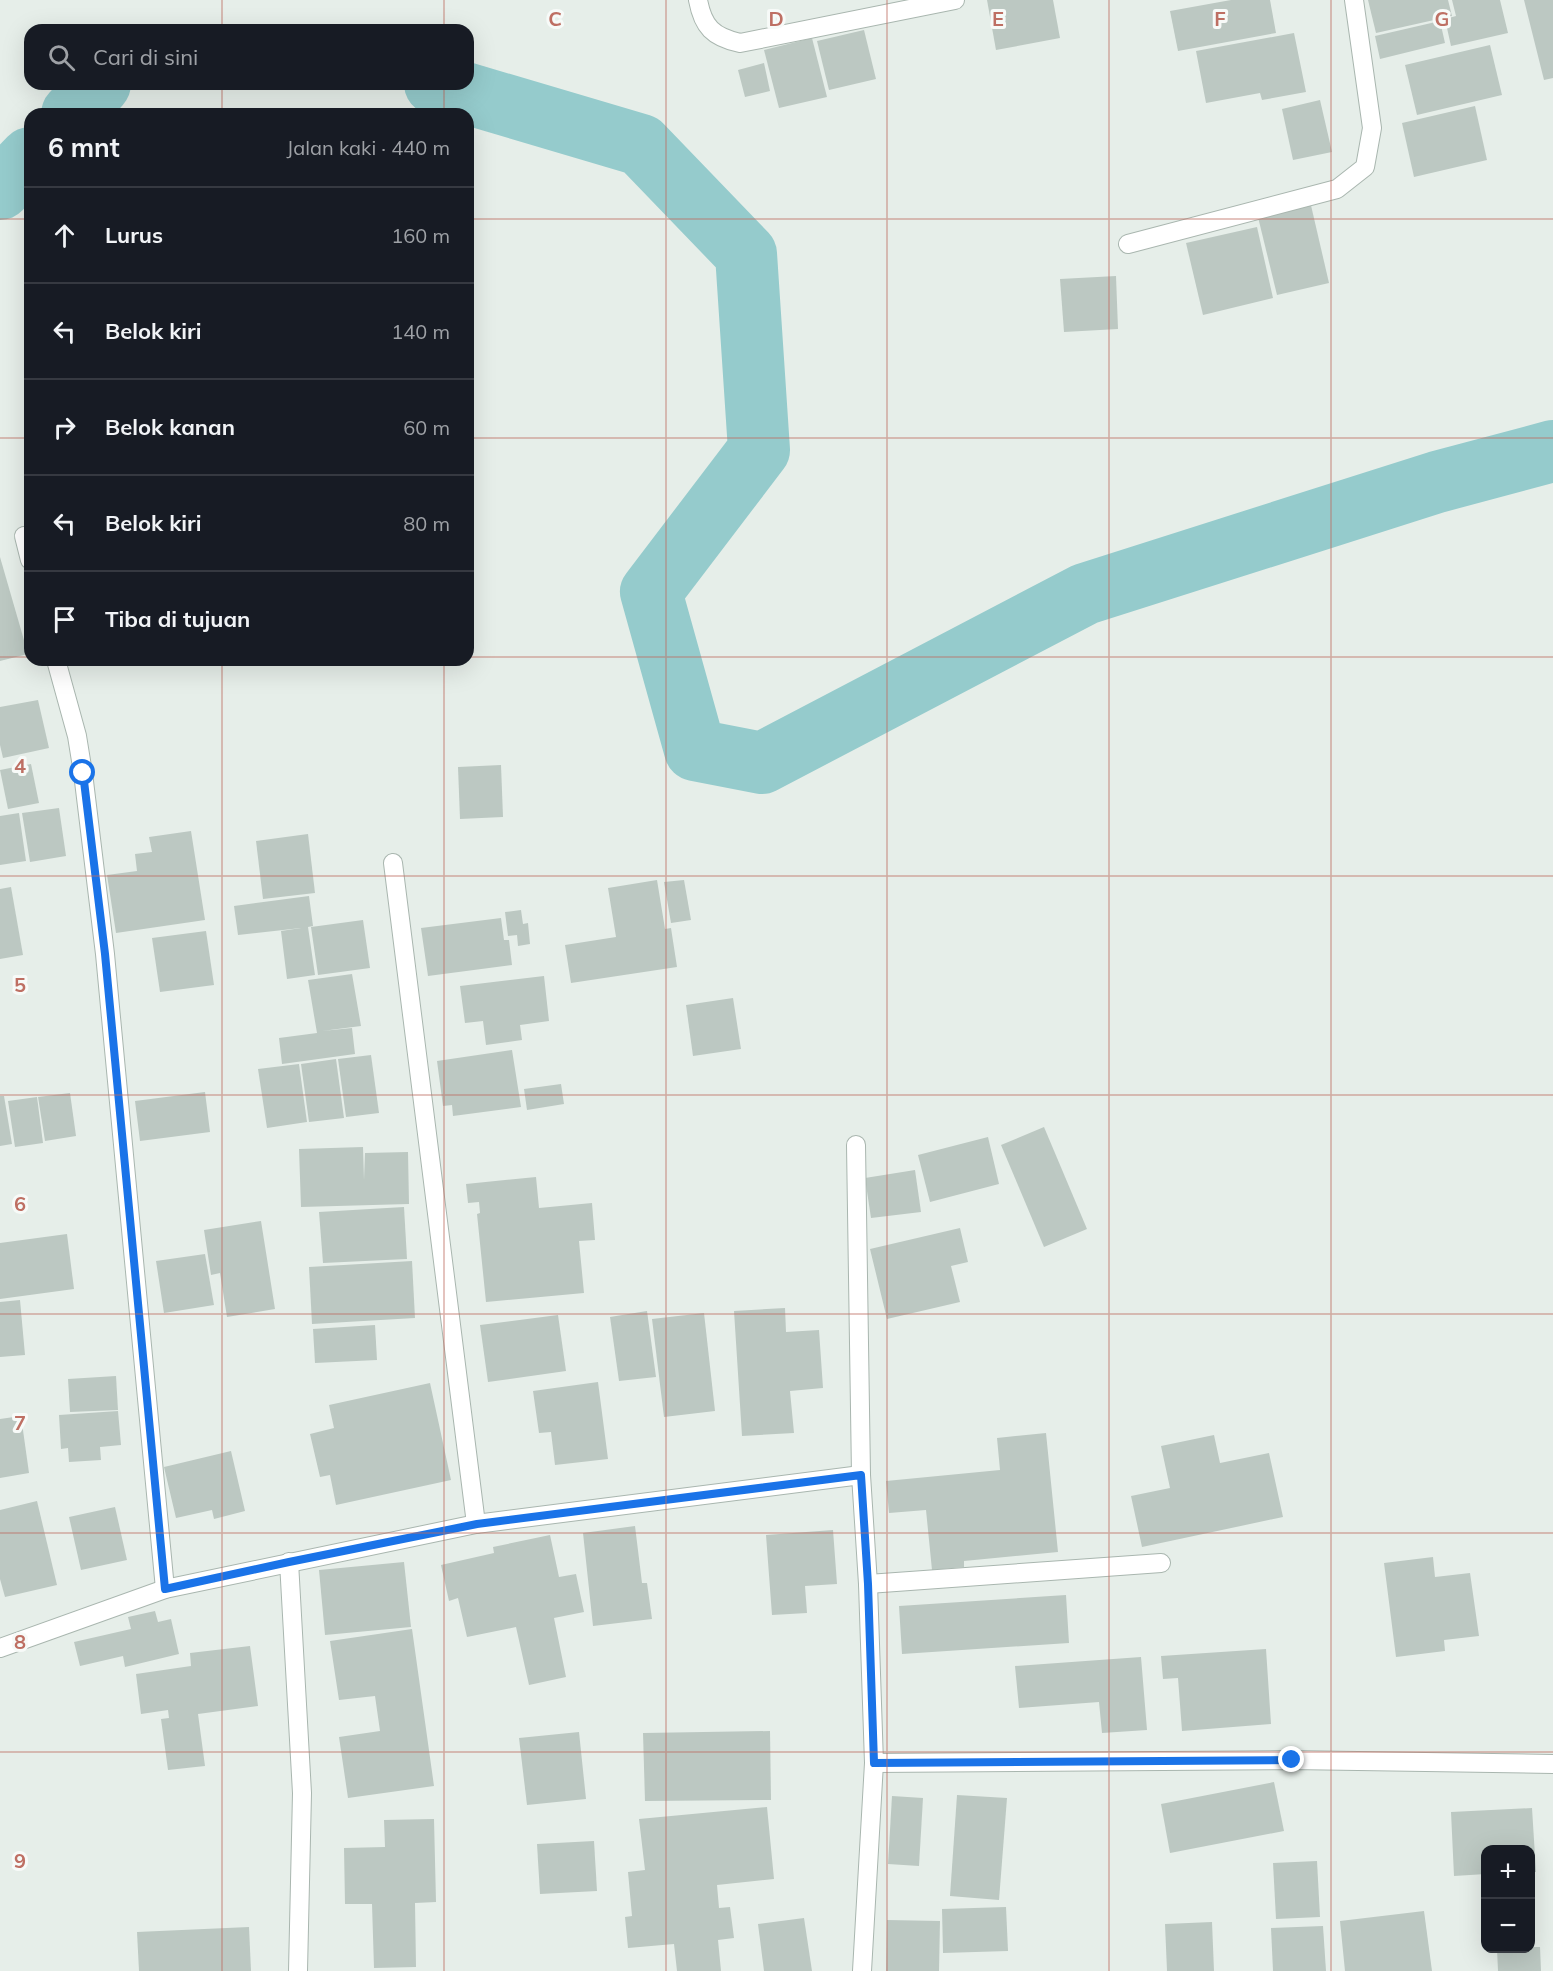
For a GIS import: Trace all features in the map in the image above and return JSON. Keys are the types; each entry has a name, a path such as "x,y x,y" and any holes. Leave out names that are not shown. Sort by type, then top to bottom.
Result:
{"street":[{"path":"698,0 700,14 709,29 724,39 740,43 955,0"},
{"path":"1128,243 1337,189 1365,167 1372,128 1354,0"},
{"path":"58,666 83,773 105,954 165,1589"},
{"path":"393,864 477,1524"},
{"path":"856,1145 861,1475 868,1584 874,1763 862,1971"},
{"path":"0,1648 165,1589 477,1524 861,1475"},
{"path":"289,1562 302,1792 298,1971"},
{"path":"868,1584 1161,1563"},
{"path":"874,1763 1292,1760 1553,1764"}],"building":[{"path":"987,0 1053,0 1060,38 996,50"},
{"path":"1231,0 1270,0 1276,33 1178,51 1170,11"},
{"path":"1368,0 1448,0 1452,16 1376,33"},
{"path":"1452,0 1500,0 1508,33 1451,46 1445,19 1456,16"},
{"path":"1524,0 1553,0 1553,78 1544,80"},
{"path":"1440,21 1445,43 1380,59 1375,36"},
{"path":"864,30 876,79 829,90 817,41"},
{"path":"1294,33 1306,92 1262,100 1260,93 1206,103 1196,51"},
{"path":"812,38 827,97 779,108 764,50"},
{"path":"1490,45 1502,95 1417,115 1405,65"},
{"path":"764,63 770,91 745,97 738,70"},
{"path":"1320,100 1332,152 1293,160 1282,109"},
{"path":"1475,106 1487,160 1414,177 1402,123"},
{"path":"1310,201 1329,283 1277,295 1257,213"},
{"path":"1257,227 1273,298 1203,315 1186,243"},
{"path":"1116,276 1118,329 1064,332 1060,279"},
{"path":"0,557 24,640 24,655 0,661"},
{"path":"38,700 49,748 3,758 0,745 0,707"},
{"path":"31,764 39,803 8,809 0,770"},
{"path":"501,765 503,817 460,819 458,767"},
{"path":"59,808 66,856 30,862 22,813"},
{"path":"19,813 26,861 0,865 0,816"},
{"path":"191,831 205,920 116,933 107,875 137,871 135,854 152,852 149,837"},
{"path":"308,834 315,893 263,899 256,841"},
{"path":"657,880 665,929 671,928 677,967 571,983 565,945 616,937 608,888"},
{"path":"684,880 691,920 671,923 664,882"},
{"path":"11,887 23,955 0,959 0,889"},
{"path":"309,896 313,926 308,927 315,975 287,979 281,931 301,928 238,935 234,906"},
{"path":"521,910 523,924 528,923 530,944 518,946 517,935 508,936 505,912"},
{"path":"501,918 504,940 509,940 512,965 428,976 421,928"},
{"path":"363,920 370,968 318,975 311,927"},
{"path":"206,931 214,985 160,992 152,938"},
{"path":"352,974 361,1026 322,1031 352,1028 355,1054 282,1064 279,1038 317,1033 308,980"},
{"path":"544,976 549,1021 520,1025 522,1040 486,1045 483,1021 465,1023 460,986"},
{"path":"733,998 741,1049 693,1056 686,1005"},
{"path":"512,1050 521,1107 453,1116 452,1105 443,1106 437,1061"},
{"path":"371,1055 379,1113 346,1117 338,1059"},
{"path":"336,1059 344,1118 309,1122 301,1064"},
{"path":"299,1064 307,1122 267,1128 258,1069"},
{"path":"561,1084 564,1104 527,1110 524,1089"},
{"path":"205,1092 210,1132 140,1141 135,1101"},
{"path":"70,1093 76,1136 45,1141 38,1097"},
{"path":"0,1096 4,1096 12,1144 0,1146"},
{"path":"37,1097 43,1143 15,1147 8,1101"},
{"path":"1044,1127 1087,1229 1044,1247 1001,1145"},
{"path":"988,1137 999,1184 930,1202 918,1155"},
{"path":"363,1147 364,1180 365,1153 408,1152 409,1204 301,1207 299,1149"},
{"path":"915,1170 921,1212 871,1218 865,1178"},
{"path":"536,1177 539,1208 592,1203 595,1240 579,1241 584,1293 486,1302 477,1214 480,1213 479,1202 468,1203 466,1184"},
{"path":"404,1207 407,1259 323,1263 319,1212"},
{"path":"261,1221 275,1309 227,1317 220,1273 211,1275 204,1230"},
{"path":"960,1228 968,1262 951,1266 960,1302 887,1319 870,1249"},
{"path":"67,1234 74,1289 0,1299 0,1243"},
{"path":"205,1254 214,1305 164,1313 156,1261"},
{"path":"412,1261 415,1318 312,1324 309,1267"},
{"path":"20,1300 25,1355 0,1357 0,1302"},
{"path":"785,1308 786,1332 819,1330 823,1388 790,1391 794,1433 742,1436 734,1311"},
{"path":"647,1311 656,1377 619,1381 610,1317"},
{"path":"704,1313 715,1411 664,1417 652,1319"},
{"path":"558,1315 566,1371 488,1382 480,1325"},
{"path":"375,1325 377,1360 315,1363 313,1329"},
{"path":"116,1376 118,1410 70,1412 68,1379"},
{"path":"598,1382 608,1459 555,1465 551,1432 539,1433 533,1391"},
{"path":"430,1383 451,1480 336,1505 330,1475 320,1477 310,1434 334,1428 329,1405"},
{"path":"118,1411 121,1445 100,1447 101,1460 69,1462 68,1448 61,1449 59,1415"},
{"path":"21,1416 29,1473 0,1478 0,1419"},
{"path":"1046,1433 1058,1552 964,1561 964,1567 932,1570 926,1510 889,1513 886,1481 1000,1470 997,1438"},
{"path":"1214,1435 1220,1463 1269,1453 1283,1517 1142,1547 1131,1496 1170,1488 1161,1446"},
{"path":"231,1451 245,1511 214,1519 212,1510 176,1518 164,1467"},
{"path":"37,1501 57,1585 5,1597 0,1579 0,1510"},
{"path":"115,1507 127,1560 81,1570 69,1517"},
{"path":"635,1526 642,1583 647,1583 652,1619 593,1626 583,1533"},
{"path":"833,1530 837,1584 805,1586 807,1613 772,1615 766,1535"},
{"path":"550,1535 559,1577 576,1574 584,1612 554,1618 566,1677 529,1685 516,1627 467,1637 458,1598 449,1601 441,1565 494,1553 493,1547"},
{"path":"1433,1557 1435,1577 1470,1573 1479,1636 1444,1640 1445,1651 1396,1657 1384,1563"},
{"path":"404,1562 411,1627 325,1635 319,1570"},
{"path":"1066,1595 1069,1643 902,1654 899,1606"},
{"path":"155,1611 158,1622 171,1619 179,1654 125,1667 123,1656 80,1666 74,1642 131,1629 128,1617"},
{"path":"412,1629 434,1786 348,1798 339,1737 380,1731 375,1696 339,1700 330,1641"},
{"path":"250,1646 258,1706 198,1714 205,1766 168,1770 161,1719 169,1718 168,1710 141,1714 136,1674 191,1666 190,1653"},
{"path":"1266,1649 1271,1724 1182,1731 1178,1678 1163,1679 1161,1656"},
{"path":"1141,1657 1147,1730 1102,1733 1099,1702 1019,1708 1015,1666"},
{"path":"770,1731 771,1800 645,1801 643,1733"},
{"path":"579,1732 586,1799 527,1805 519,1738"},
{"path":"1274,1782 1284,1831 1170,1853 1161,1804"},
{"path":"957,1795 1007,1798 999,1900 950,1896"},
{"path":"892,1796 923,1798 919,1866 888,1864"},
{"path":"767,1807 774,1879 717,1885 719,1908 730,1907 734,1938 718,1940 721,1971 677,1971 674,1944 628,1948 625,1917 632,1916 628,1872 645,1870 639,1819"},
{"path":"1532,1808 1534,1845 1481,1845 1481,1874 1454,1876 1451,1812"},
{"path":"434,1819 436,1902 415,1903 416,1967 374,1968 372,1904 345,1904 344,1848 385,1847 384,1820"},
{"path":"594,1841 597,1891 540,1894 537,1844"},
{"path":"1317,1861 1320,1917 1276,1919 1273,1863"},
{"path":"1006,1907 1008,1951 943,1953 942,1909"},
{"path":"1424,1911 1432,1971 1345,1971 1340,1921"},
{"path":"804,1918 812,1971 764,1971 758,1924"},
{"path":"887,1920 940,1921 939,1971 886,1971"},
{"path":"1212,1922 1214,1971 1167,1971 1165,1924"},
{"path":"1323,1926 1326,1971 1273,1971 1271,1928"},
{"path":"249,1927 251,1971 139,1971 137,1932"},
{"path":"1535,1947 1540,1947 1541,1971 1498,1971 1497,1953 1535,1953"}],"waterway":[{"path":"78,108 94,90"},
{"path":"455,90 641,145 746,254 759,450 651,592 695,750 762,763 1085,594 1437,482 1553,451"},
{"path":"0,189 24,164"}],"route":[{"path":"83,773 105,954 165,1589 477,1524 861,1475 868,1584 874,1763 1292,1760"}]}
